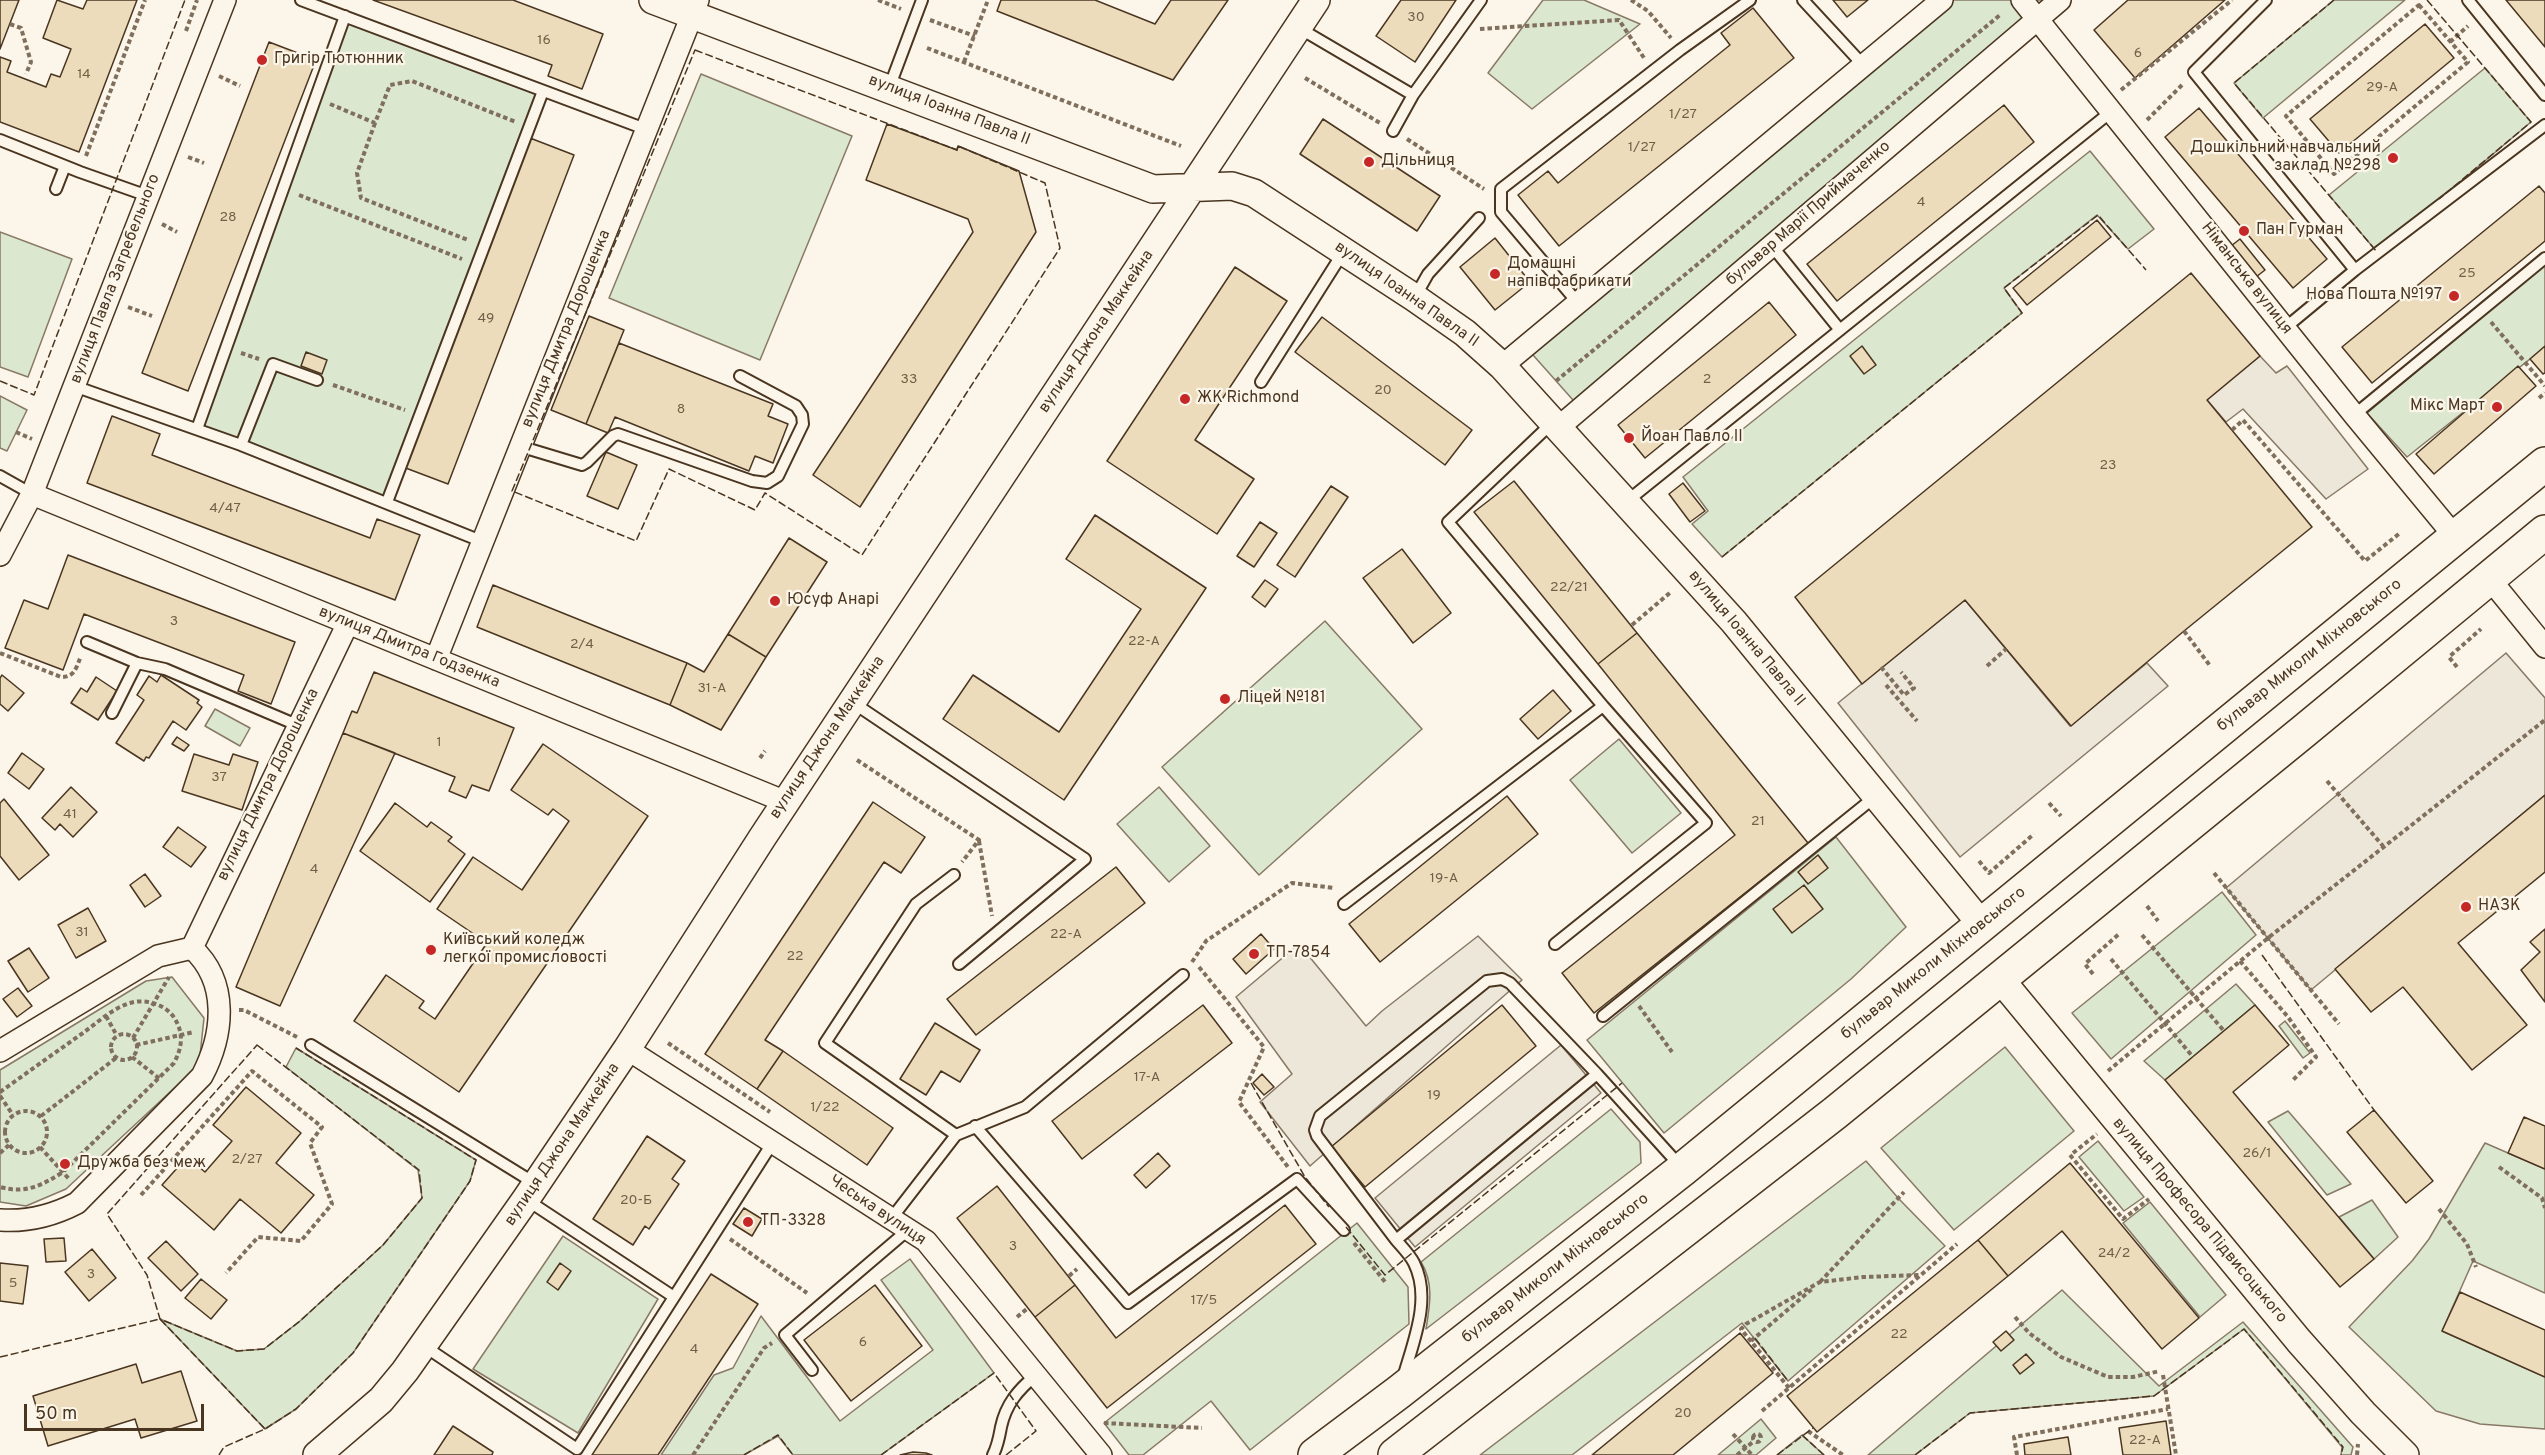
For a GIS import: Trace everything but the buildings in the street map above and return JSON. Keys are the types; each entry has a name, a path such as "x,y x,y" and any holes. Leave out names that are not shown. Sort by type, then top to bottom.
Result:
{"highway":[{"name":"бульвар Миколи Міхновського","path":"1315,1455 1399,1392 1683,1169 2545,464"},
{"path":"1395,1455 1835,1113 2001,980 2545,532"}],"street":[{"name":"вулиця Павла Загребельного","path":"0,555 32,494 225,0"},
{"name":"вулиця Іоанна Павла II","path":"653,0 695,7 889,88 1153,189 1232,186 1254,193 1415,298 1465,333 1502,366 1556,424 1734,622 1982,925"},
{"name":"вулиця Джона Маккейна","path":"317,1455 381,1400 532,1192 786,802 1316,0"},
{"path":"1502,366 1942,0"},
{"name":"Німанська вулиця","path":"2022,0 2355,417 2456,538"},
{"name":"бульвар Марії Приймаченко","path":"1556,424 1772,246 2060,0"},
{"name":"вулиця Дмитра Дорошенка","path":"436,659 695,7"},
{"name":"вулиця Дмитра Годзенка","path":"32,494 786,802"},
{"path":"2489,578 2545,647"},
{"name":"вулиця Дмитра Дорошенка","path":"188,949 348,623"},
{"path":"0,1051 158,956 188,949 204,960 218,991 218,1026 213,1055 202,1076 77,1203 38,1219 0,1220"},
{"name":"вулиця Професора Підвисоцького","path":"2001,980 2299,1341 2363,1413 2405,1455"},
{"name":"Чеська вулиця","path":"627,1048 926,1241 1101,1455"}],"lane":[{"path":"301,0 648,130"},
{"path":"889,88 922,0"},
{"path":"1393,131 1413,95 1480,0"},
{"path":"1578,303 1501,212 1501,189 1680,50 1750,0"},
{"path":"1803,0 1863,66"},
{"path":"2266,0 2194,72 2355,270"},
{"path":"2468,0 2545,95"},
{"path":"197,429 345,16"},
{"path":"1298,27 1413,95"},
{"path":"387,502 543,91"},
{"path":"1626,502 1840,330 2109,107"},
{"path":"2285,328 2355,270 2545,124"},
{"path":"0,140 148,196"},
{"path":"56,189 65,166"},
{"path":"1415,298 1428,274 1479,218"},
{"path":"1772,246 1840,330"},
{"path":"1261,382 1344,250"},
{"path":"2355,417 2359,411 2545,258"},
{"path":"241,445 273,364 317,380"},
{"path":"519,447 582,465 618,434 752,481 767,483 778,476 803,424 802,415 796,406 740,376"},
{"path":"74,386 241,445 482,540"},
{"path":"1555,944 1706,823 1603,706 1448,522 1556,424"},
{"path":"0,476 32,494"},
{"path":"87,642 137,663 165,669 297,725"},
{"path":"112,713 137,663"},
{"path":"852,702 1085,859 959,964"},
{"path":"1344,904 1603,706"},
{"path":"1603,1016 1877,796"},
{"path":"954,874 916,904 825,1043 956,1135"},
{"path":"812,1370 785,1335 822,1304 899,1224 956,1135 1025,1107 1183,975"},
{"path":"1399,1392 1420,1314 1421,1289 1413,1261 1317,1136 1316,1130 1320,1116 1487,981 1494,979 1510,982 1683,1169"},
{"path":"311,1045 532,1192 674,1297"},
{"path":"1396,1240 1597,1074"},
{"path":"975,1126 1128,1303 1297,1179 1344,1230"},
{"path":"423,1345 577,1449 773,1142"},
{"path":"993,1455 999,1443 1007,1407 1018,1389 1036,1375"}],"path":[{"path":"80,172 145,0"},
{"path":"964,62 988,0"},
{"path":"1631,0 1648,11 1669,36"},
{"path":"2109,107 2232,0"},
{"path":"2419,5 2450,42 2468,62 2334,174 2286,116 2419,5"},
{"path":"1556,381 2000,15"},
{"path":"1459,30 1619,20 1637,51"},
{"path":"936,22 975,36"},
{"path":"10,24 21,28 31,62 26,74"},
{"path":"2450,42 2457,35"},
{"path":"927,48 1181,146"},
{"path":"2132,136 2194,72"},
{"path":"1305,78 1393,131"},
{"path":"484,246 361,198 357,173 375,123 390,85 412,81 529,127"},
{"path":"315,98 375,123"},
{"path":"1404,137 1477,184"},
{"path":"187,157 204,163"},
{"path":"282,188 477,264"},
{"path":"161,224 177,232"},
{"path":"128,307 152,316"},
{"path":"2482,311 2545,386"},
{"path":"226,348 273,364"},
{"path":"317,380 420,415"},
{"path":"2539,398 2545,393"},
{"path":"2232,430 2243,420 2365,561 2400,532"},
{"path":"16,432 33,439"},
{"path":"1632,625 1672,591"},
{"path":"2457,667 2449,657 2481,628"},
{"path":"2184,630 2211,667"},
{"path":"1987,666 2006,648"},
{"path":"0,653 61,677 69,677 74,673"},
{"path":"1881,667 1904,695 1914,688 1901,672"},
{"path":"1886,685 1917,721"},
{"path":"2107,1072 2268,938 2545,720"},
{"path":"760,758 765,751"},
{"path":"857,760 979,840 995,934"},
{"path":"2327,781 2383,846"},
{"path":"2049,802 2061,816"},
{"path":"1978,861 1989,873 2034,834"},
{"path":"954,874 979,840"},
{"path":"2214,873 2339,1024"},
{"path":"1183,975 1206,941 1293,883 1361,891"},
{"path":"2147,906 2158,921"},
{"path":"2093,974 2085,964 2120,933"},
{"path":"2142,934 2224,1031"},
{"path":"133,1038 188,949"},
{"path":"2111,959 2193,1057"},
{"path":"1194,961 1264,1047 1239,1102 1297,1179"},
{"path":"2240,961 2288,1017 2316,1057 2292,1081"},
{"path":"1630,994 1672,1052"},
{"path":"0,1186 13,1190 28,1190 44,1185 63,1172 174,1063 180,1052 181,1035 174,1017 155,1003 143,1001 130,1003 120,1008 0,1094 14,1115"},
{"path":"244,1010 299,1038"},
{"path":"136,1045 218,1026"},
{"path":"116,1058 111,1047 114,1039 125,1034 133,1038 136,1045 132,1057"},
{"path":"116,1058 124,1060 132,1057"},
{"path":"132,1057 182,1095"},
{"path":"40,1116 116,1058"},
{"path":"141,1195 252,1071 322,1127 310,1143 332,1204 301,1241 258,1237 226,1273"},
{"path":"27,1111 40,1116 47,1129 44,1142 40,1147 34,1151 21,1152 9,1145 6,1139 6,1125 14,1115 27,1111"},
{"path":"2098,1133 2072,1154 2123,1219 2150,1198"},
{"path":"0,1153 9,1145"},
{"path":"40,1147 84,1196"},
{"path":"2499,1167 2542,1198 2545,1208"},
{"path":"1751,1341 1820,1282 1904,1192"},
{"path":"2439,1209 2467,1244 2476,1267"},
{"path":"717,1229 822,1304"},
{"path":"1344,1230 1386,1283"},
{"path":"1762,1411 1957,1244"},
{"path":"1789,1388 1741,1329 1746,1324 1820,1282 1863,1277 1921,1275"},
{"path":"1012,1321 1028,1308"},
{"path":"2015,1317 2029,1333 2061,1357 2108,1377 2133,1377 2161,1373 2176,1455"},
{"path":"693,1455 764,1348"},
{"path":"2017,1455 2014,1437 2168,1409"},
{"path":"1073,1421 1202,1428"},
{"path":"1808,1431 1843,1455"},
{"path":"1733,1434 1752,1455"},
{"path":"1737,1455 1754,1441"}],"green space":[{"path":"1543,0 1584,0 1640,24 1532,109 1488,73"},
{"path":"1942,0 2060,0 1581,409 1525,346"},
{"path":"2334,0 2405,0 2263,118 2234,83"},
{"path":"345,16 543,91 387,502 197,429"},
{"path":"2485,68 2531,122 2377,252 2329,195"},
{"path":"701,74 852,136 760,360 609,298"},
{"path":"2090,151 2154,229 2128,249 2097,215 2004,288 2022,313 1722,557 1692,524 1708,511 1683,477"},
{"path":"0,232 72,259 28,377 0,367"},
{"path":"2545,264 2545,347 2407,457 2367,413"},
{"path":"0,396 27,410 7,451 0,448"},
{"path":"1325,621 1422,729 1259,875 1162,767"},
{"path":"215,709 250,728 240,746 205,726"},
{"path":"1619,739 1681,813 1632,853 1570,780"},
{"path":"1159,787 1210,846 1169,882 1117,824"},
{"path":"1836,837 1906,927 1851,979 1664,1133 1587,1040"},
{"path":"2222,892 2256,935 2111,1059 2072,1013"},
{"path":"172,977 204,1018 199,1065 66,1189 26,1206 0,1202 0,1070 146,981"},
{"path":"2236,984 2255,1005 2165,1080 2144,1061"},
{"path":"2285,1021 2310,1053 2303,1058 2279,1026"},
{"path":"2005,1047 2074,1131 1954,1230 1881,1148"},
{"path":"296,1048 476,1160 470,1181 353,1353 296,1409 265,1429 160,1319 237,1351 264,1349 300,1321 383,1245 422,1198 418,1170 286,1067"},
{"path":"1611,1109 1640,1142 1641,1163 1426,1329 1430,1303 1429,1286 1421,1262"},
{"path":"2288,1111 2351,1184 2327,1195 2268,1122"},
{"path":"2098,1141 2144,1197 2124,1211 2079,1157"},
{"path":"2485,1143 2545,1169 2545,1293 2473,1261 2442,1331 2545,1377 2545,1429 2480,1424 2436,1411 2349,1327 2412,1261 2429,1239"},
{"path":"1866,1161 1945,1246 1788,1381 1742,1323 1572,1455 1480,1455"},
{"path":"2372,1200 2398,1237 2374,1259 2339,1217"},
{"path":"2150,1202 2226,1295 2200,1317 2123,1223"},
{"path":"1357,1223 1408,1287 1409,1324 1250,1450 1211,1401 1143,1455 1129,1455 1104,1423"},
{"path":"563,1236 658,1299 578,1433 473,1369"},
{"path":"910,1259 994,1373 881,1455 793,1455 778,1436 744,1455 661,1455 714,1375 733,1368 761,1316 840,1421 933,1350 881,1280"},
{"path":"2062,1290 2159,1386 2243,1322 2353,1447 2351,1455 2341,1455 2342,1447 2244,1329 2154,1396 1970,1413 1915,1455 1868,1455"},
{"path":"1761,1419 1776,1438 1756,1455 1718,1455"},
{"path":"1802,1435 1824,1455 1777,1455"}],"shaded area":[{"path":"2260,356 2276,373 2287,366 2368,469 2326,499 2243,409 2226,422 2207,400"},
{"path":"1965,600 2070,726 2147,663 2168,686 1960,857 1838,703"},
{"path":"2506,653 2545,698 2545,795 2311,990 2226,888"},
{"path":"1478,936 1522,980 1310,1166 1260,1102 1292,1074 1236,997 1299,944 1366,1026"},
{"path":"1561,1045 1601,1093 1415,1247 1375,1198"}],"fence":[{"path":"0,381 34,395 185,0"},
{"path":"2334,0 2234,83 2377,252"},
{"path":"2427,0 2531,122 2439,199"},
{"path":"695,50 957,150 958,146 1045,183 1060,248 862,555 765,493 755,510 669,469 636,541 512,491 695,50"},
{"path":"1722,557 2022,313 2004,288 2098,215 2146,270"},
{"path":"2262,955 2374,1110"},
{"path":"257,1045 419,1170 422,1198 383,1245 300,1321 264,1349 237,1351 160,1319 147,1275 107,1214 257,1045"},
{"path":"219,1455 224,1447 265,1429 296,1409 353,1353 470,1181 476,1160 296,1048"},
{"path":"1251,1083 1305,1177 1329,1207"},
{"path":"1346,1227 1385,1275 1622,1083"},
{"path":"0,1357 160,1319 265,1429"},
{"path":"1915,1455 1970,1413 2154,1396 2244,1329 2343,1447 2341,1455"},
{"path":"1755,1338 1788,1381"},
{"path":"881,1455 994,1373 1036,1431 1006,1455"},
{"path":"1777,1455 1813,1428"},
{"path":"744,1455 778,1435 793,1455"},
{"path":"1802,1435 1824,1455"}],"place":[{"name":"Григір Тютюнник","path":"262,60"},
{"name":"Дошкільний навчальний заклад №298","path":"2393,158"},
{"name":"Дільниця","path":"1369,162"},
{"name":"Пан Гурман","path":"2244,231"},
{"name":"Домашні напівфабрикати","path":"1495,274"},
{"name":"Нова Пошта №197","path":"2454,296"},
{"name":"ЖК Richmond","path":"1185,399"},
{"name":"Мікс Март","path":"2497,407"},
{"name":"Йоан Павло II","path":"1629,438"},
{"name":"Юсуф Анарі","path":"775,601"},
{"name":"Ліцей №181","path":"1225,699"},
{"name":"НАЗК","path":"2466,907"},
{"name":"Київський коледж легкої промисловості","path":"431,950"},
{"name":"ТП-7854","path":"1254,954"},
{"name":"Дружба без меж","path":"65,1164"},
{"name":"ТП-3328","path":"748,1222"}]}
